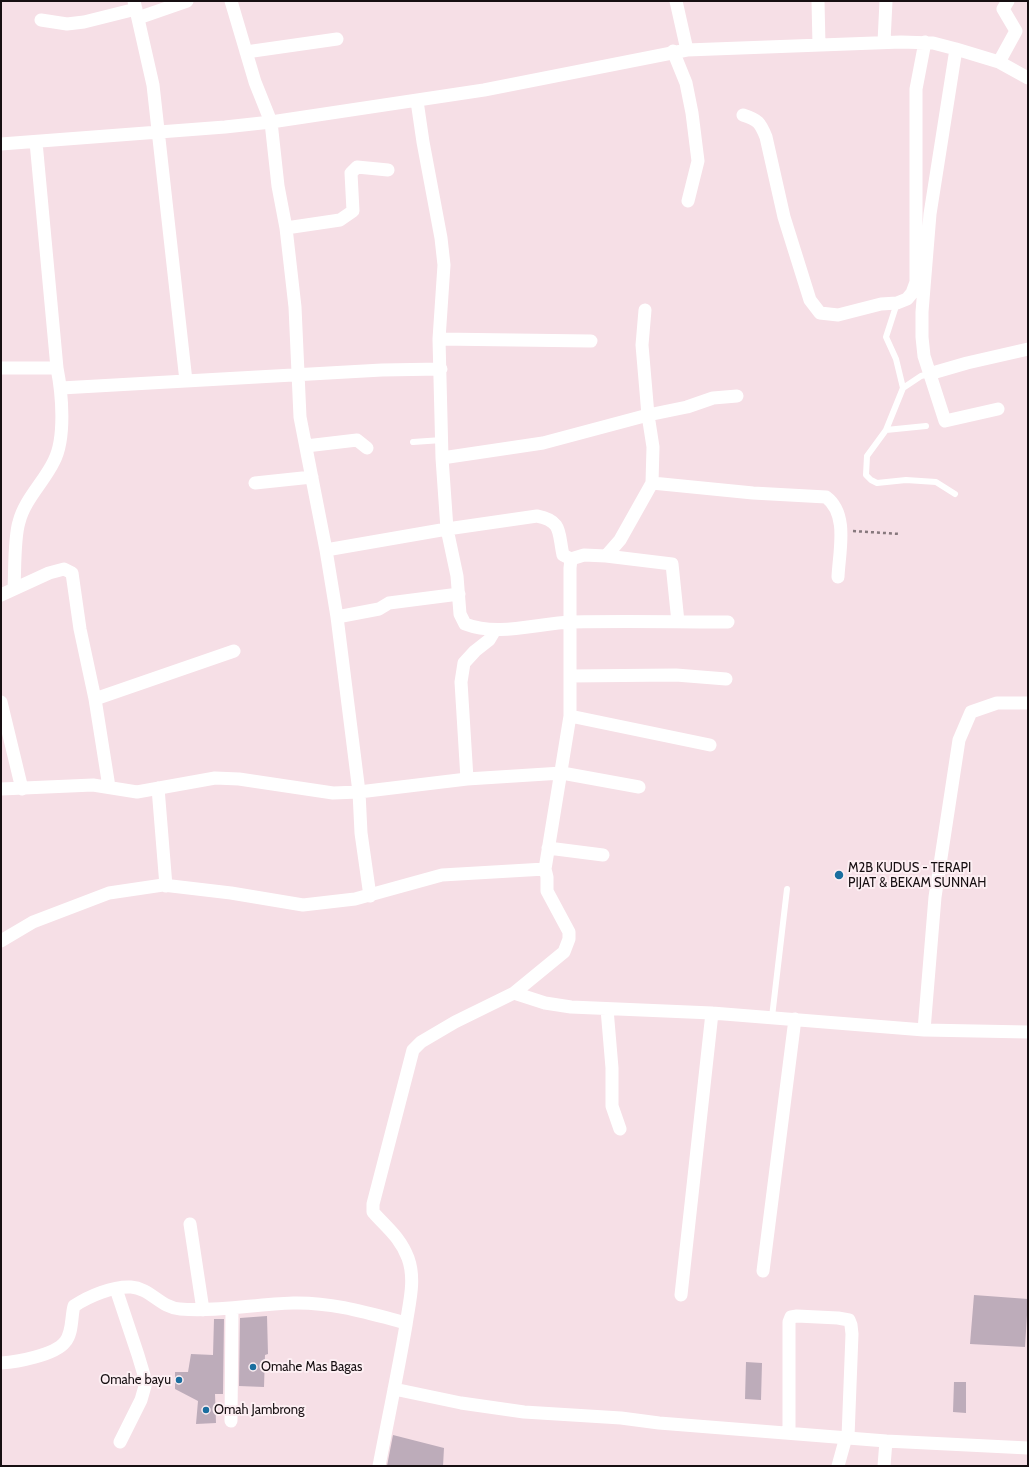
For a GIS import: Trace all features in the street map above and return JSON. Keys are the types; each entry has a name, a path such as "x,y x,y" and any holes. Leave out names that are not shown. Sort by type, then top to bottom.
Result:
{"street":[{"path":"41,20 67,24 84,22 136,9 187,1"},
{"path":"231,1 255,82 271,122 278,186 286,228 295,307 300,417 326,550 337,617 359,792 361,833 370,896"},
{"path":"676,1 687,50"},
{"path":"818,1 820,45"},
{"path":"884,42 886,1"},
{"path":"999,62 1016,32 1003,9 1008,1"},
{"path":"136,9 153,85 186,381"},
{"path":"246,52 337,39"},
{"path":"1,144 271,122 417,101 531,82 673,51 687,50 884,42 925,42 956,49 999,62 1028,78"},
{"path":"742,115 756,119 761,125 766,137 784,217 810,300 814,308 820,313 838,315 881,304 897,303 907,299 912,293 917,276 916,89 925,42"},
{"path":"956,49 930,214 922,306 922,337 929,374 945,422 998,409"},
{"path":"673,51 686,84 692,113 698,161 688,201"},
{"path":"417,101 443,258 443,290 439,339 441,369 442,458 447,529 457,576 460,614 464,624 475,628 495,630 571,622 728,622"},
{"path":"14,589 19,523 24,510 55,461 60,443 61,388 57,368 36,142"},
{"path":"286,228 340,220 353,210 351,173 353,169 357,167 388,170"},
{"path":"606,556 620,540 652,483 653,447 636,345 645,310"},
{"path":"439,339 591,341"},
{"path":"929,374 967,363 1028,349"},
{"path":"1,368 57,368"},
{"path":"61,388 441,369"},
{"path":"442,458 543,443 648,415 687,407 713,398 737,396"},
{"path":"306,446 357,440 367,448"},
{"path":"255,483 312,477"},
{"path":"652,483 753,493 826,497 833,502 838,511 840,530 838,577"},
{"path":"326,550 447,529 537,516 549,518 558,526 563,555 571,559 584,555 606,556 672,564 678,622"},
{"path":"379,1466 411,1303 411,1271 408,1258 393,1232 373,1212 373,1204 413,1050 420,1042 455,1022 514,993 564,952 569,939 566,926 547,891 545,869 562,773 570,716 571,559"},
{"path":"1,595 49,573 64,569 72,573 80,629 95,699 109,787"},
{"path":"337,617 379,609 389,603 459,594"},
{"path":"466,779 461,682 464,663 489,640 495,630"},
{"path":"95,699 234,651"},
{"path":"570,676 676,675 726,679"},
{"path":"1,702 22,789"},
{"path":"924,1030 935,897 959,740 971,712 997,703 1028,703"},
{"path":"570,716 710,745"},
{"path":"1,789 93,785 137,792 215,778 240,779 333,793 359,792 466,779 562,773 639,787"},
{"path":"158,788 166,886"},
{"path":"548,848 604,855"},
{"path":"1,941 33,922 109,893 166,886 231,893 303,905 370,896 442,875 545,869"},
{"path":"514,993 559,1006 712,1013 924,1030 1028,1032"},
{"path":"607,1009 612,1068 612,1106 620,1129"},
{"path":"681,1295 712,1013"},
{"path":"764,1271 795,1019"},
{"path":"190,1224 203,1310"},
{"path":"1,1364 31,1358 60,1346 66,1341 74,1306 116,1289 139,1288 170,1307 203,1310 308,1303 367,1311 406,1323"},
{"path":"116,1289 140,1362 145,1386 141,1400 120,1442"},
{"path":"231,1420 232,1309"},
{"path":"789,1433 789,1322 791,1318 797,1316 849,1320 852,1334 847,1437 838,1466"},
{"path":"394,1389 461,1403 524,1412 620,1418 659,1423 886,1441 1028,1448"},
{"path":"884,1466 886,1441"}],"lane":[{"path":"897,303 886,337 896,359 903,388"},
{"path":"929,374 921,376 903,388 886,430 867,456 866,475 877,483 906,480 936,482 954,494"},
{"path":"886,430 926,426"},
{"path":"413,442 442,440"},
{"path":"772,1017 787,889"}],"path":[{"path":"840,530 900,534"}],"building":[{"path":"974,1295 1028,1299 1025,1347 970,1344"},
{"path":"267,1316 268,1354 265,1355 264,1387 239,1386 240,1318"},
{"path":"214,1319 224,1319 223,1394 215,1394 216,1423 196,1424 198,1401 175,1389 175,1372 188,1372 191,1354 213,1355"},
{"path":"746,1362 762,1363 761,1400 745,1399"},
{"path":"954,1382 966,1382 966,1413 953,1412"},
{"path":"393,1435 444,1448 443,1466 387,1466"}],"place":[{"name":"M2B KUDUS - TERAPI PIJAT & BEKAM SUNNAH","path":"839,875"},
{"name":"Omahe Mas Bagas","path":"253,1367"},
{"name":"Omahe bayu","path":"179,1380"},
{"name":"Omah Jambrong","path":"206,1410"}]}
